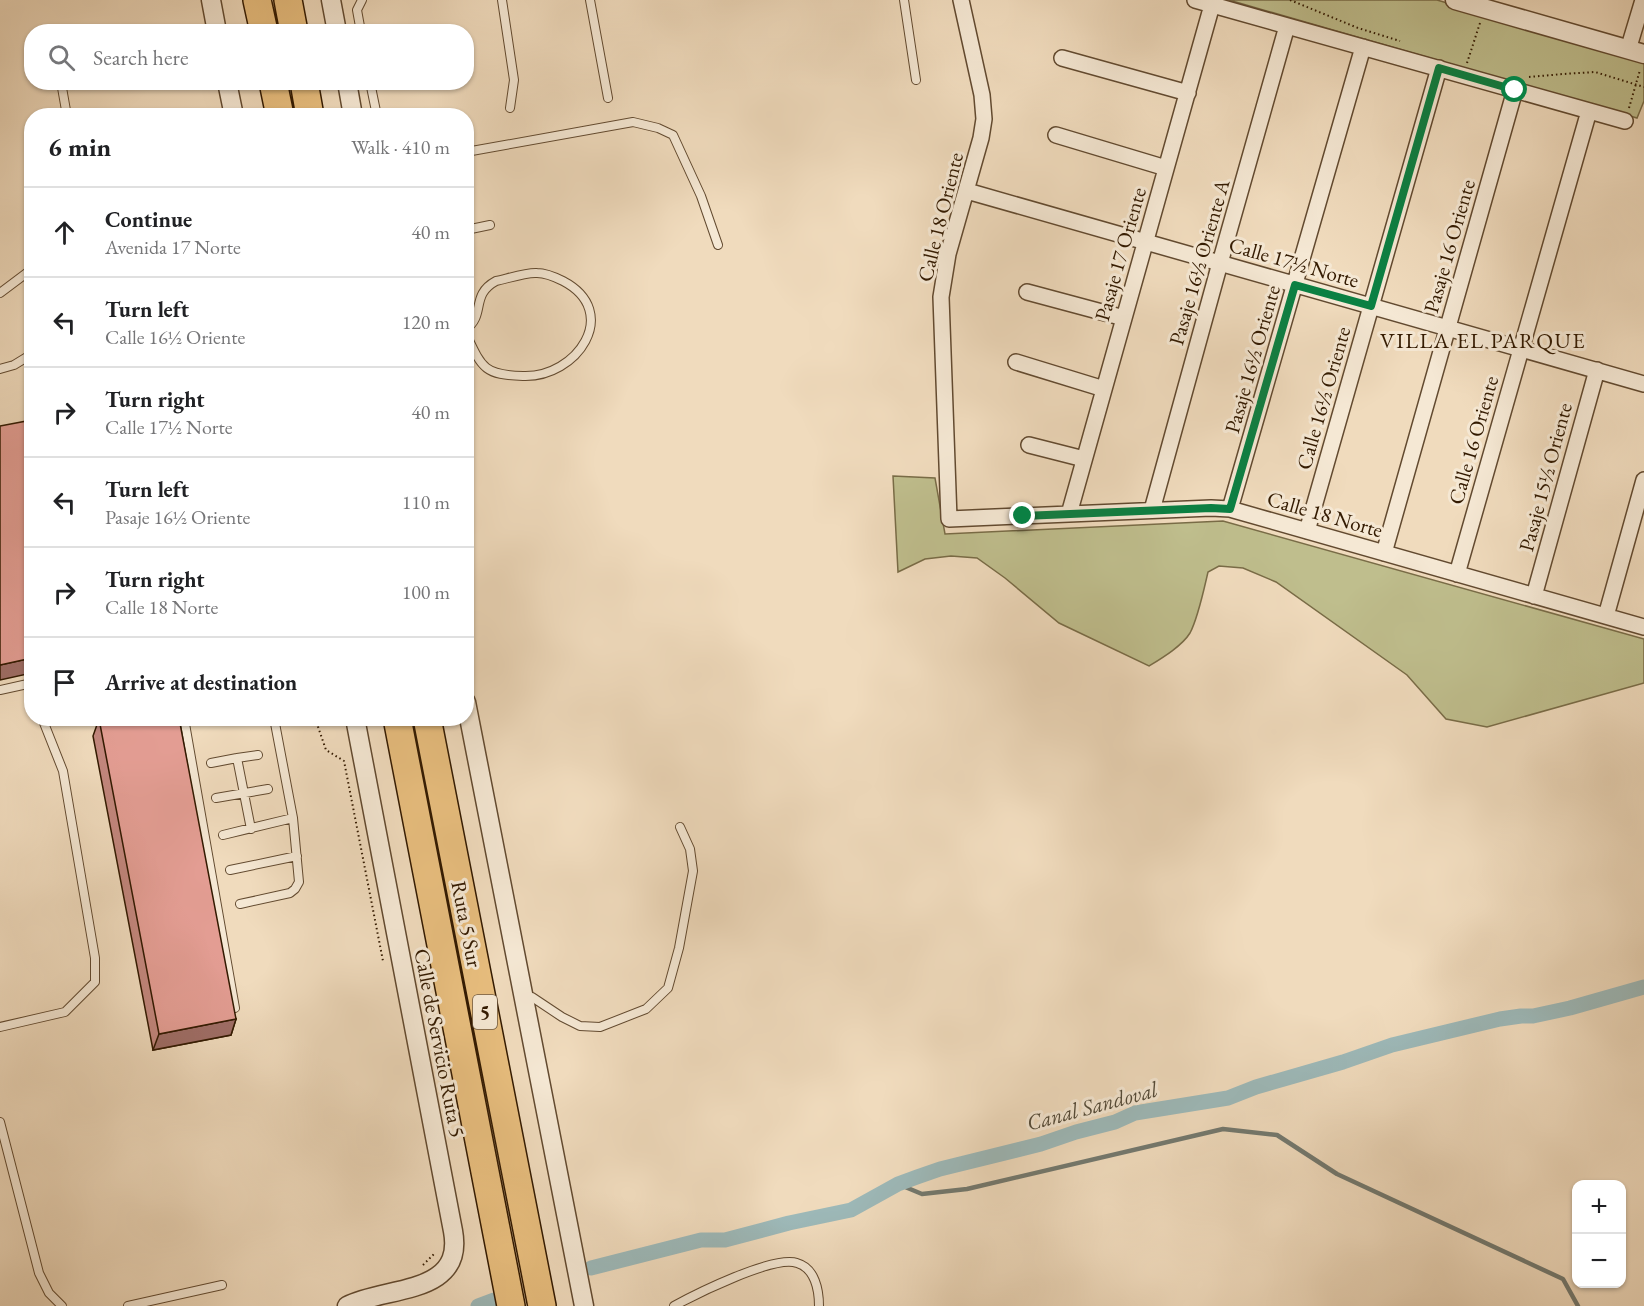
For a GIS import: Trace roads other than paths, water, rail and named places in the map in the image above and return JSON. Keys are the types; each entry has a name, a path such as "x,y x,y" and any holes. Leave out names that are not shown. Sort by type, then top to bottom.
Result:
{"highway":[{"path":"257,0 262,24"},
{"path":"288,0 292,24"},
{"path":"275,90 278,108"},
{"path":"305,90 309,108"},
{"name":"Ruta 5 Sur","path":"399,726 511,1306"},
{"name":"Ruta 5 Sur","path":"429,726 542,1306"}],"street":[{"path":"211,0 216,24"},
{"path":"331,0 336,24"},
{"name":"Calle 18 Oriente","path":"949,519 941,297 948,254 967,191 984,119 982,95 961,0"},
{"path":"1195,0 1464,75 1518,83 1589,111 1625,121"},
{"path":"1455,0 1638,56 1643,0"},
{"name":"Pasaje 17 Oriente","path":"1069,514 1212,5"},
{"name":"Pasaje 16½ Oriente A","path":"1152,510 1287,26"},
{"name":"Pasaje 16½ Oriente","path":"1230,509 1363,47"},
{"path":"1062,58 1188,93"},
{"name":"Calle 16½ Oriente","path":"1308,531 1439,68"},
{"name":"Pasaje 16 Oriente","path":"1384,553 1518,83"},
{"path":"229,90 232,108"},
{"path":"348,90 351,108"},
{"name":"Calle 16 Oriente","path":"1457,574 1589,111"},
{"path":"1056,135 1166,168"},
{"name":"Calle 17½ Norte","path":"967,191 1644,384"},
{"path":"1027,292 1124,318"},
{"path":"1016,362 1104,389"},
{"name":"Pasaje 15½ Oriente","path":"1534,596 1597,370"},
{"path":"1029,445 1084,459"},
{"path":"1606,616 1644,480"},
{"name":"Calle 18 Norte","path":"949,519 1230,509 1644,627"},
{"name":"Calle de Servicio Ruta 5","path":"347,1306 434,1280 447,1268 454,1253 455,1238 357,726"},
{"path":"471,726 584,1306"}],"lane":[{"path":"360,24 357,10 362,0"},
{"path":"502,0 514,80 510,108"},
{"path":"590,0 609,98"},
{"path":"904,0 916,80"},
{"path":"62,90 66,108"},
{"path":"372,90 375,108"},
{"path":"474,151 633,122 658,128 673,135 701,196 718,245"},
{"path":"474,228 490,225"},
{"path":"474,322 480,298 490,284 536,273 555,277 579,293 586,304 591,328 579,352 547,374 532,376 489,371 480,363 474,351"},
{"path":"0,293 24,275"},
{"path":"0,369 24,359"},
{"path":"0,690 24,686"},
{"path":"0,1027 65,1012 95,982 95,958 63,771 45,726"},
{"path":"185,726 235,1008"},
{"path":"240,903 290,893 298,882 293,818 276,726"},
{"path":"211,763 258,755"},
{"path":"237,758 251,829"},
{"path":"216,798 268,789"},
{"path":"223,835 293,818"},
{"path":"524,999 532,997 580,1026 600,1027 646,1009 668,988 680,948 693,871 690,849 680,827"},
{"path":"230,870 297,856"},
{"path":"0,1122 39,1273 49,1293 62,1306"},
{"path":"674,1306 757,1268 786,1262 795,1262 809,1271 819,1293 819,1306"},
{"path":"128,1306 222,1285"}],"waterway":[{"name":"Canal Sandoval","path":"591,1268 701,1240 725,1240 851,1210 898,1184 940,1169 1041,1144 1115,1122 1135,1113 1228,1098 1256,1087 1392,1045 1500,1019 1533,1016 1570,1008 1644,987"},
{"path":"898,1184 922,1194 967,1189 1223,1129 1277,1135 1337,1174 1563,1279 1578,1306"},
{"name":"Canal Sandoval","path":"478,1306 494,1300"}],"district":[{"name":"VILLA EL PARQUE","path":"1483,340"}]}
